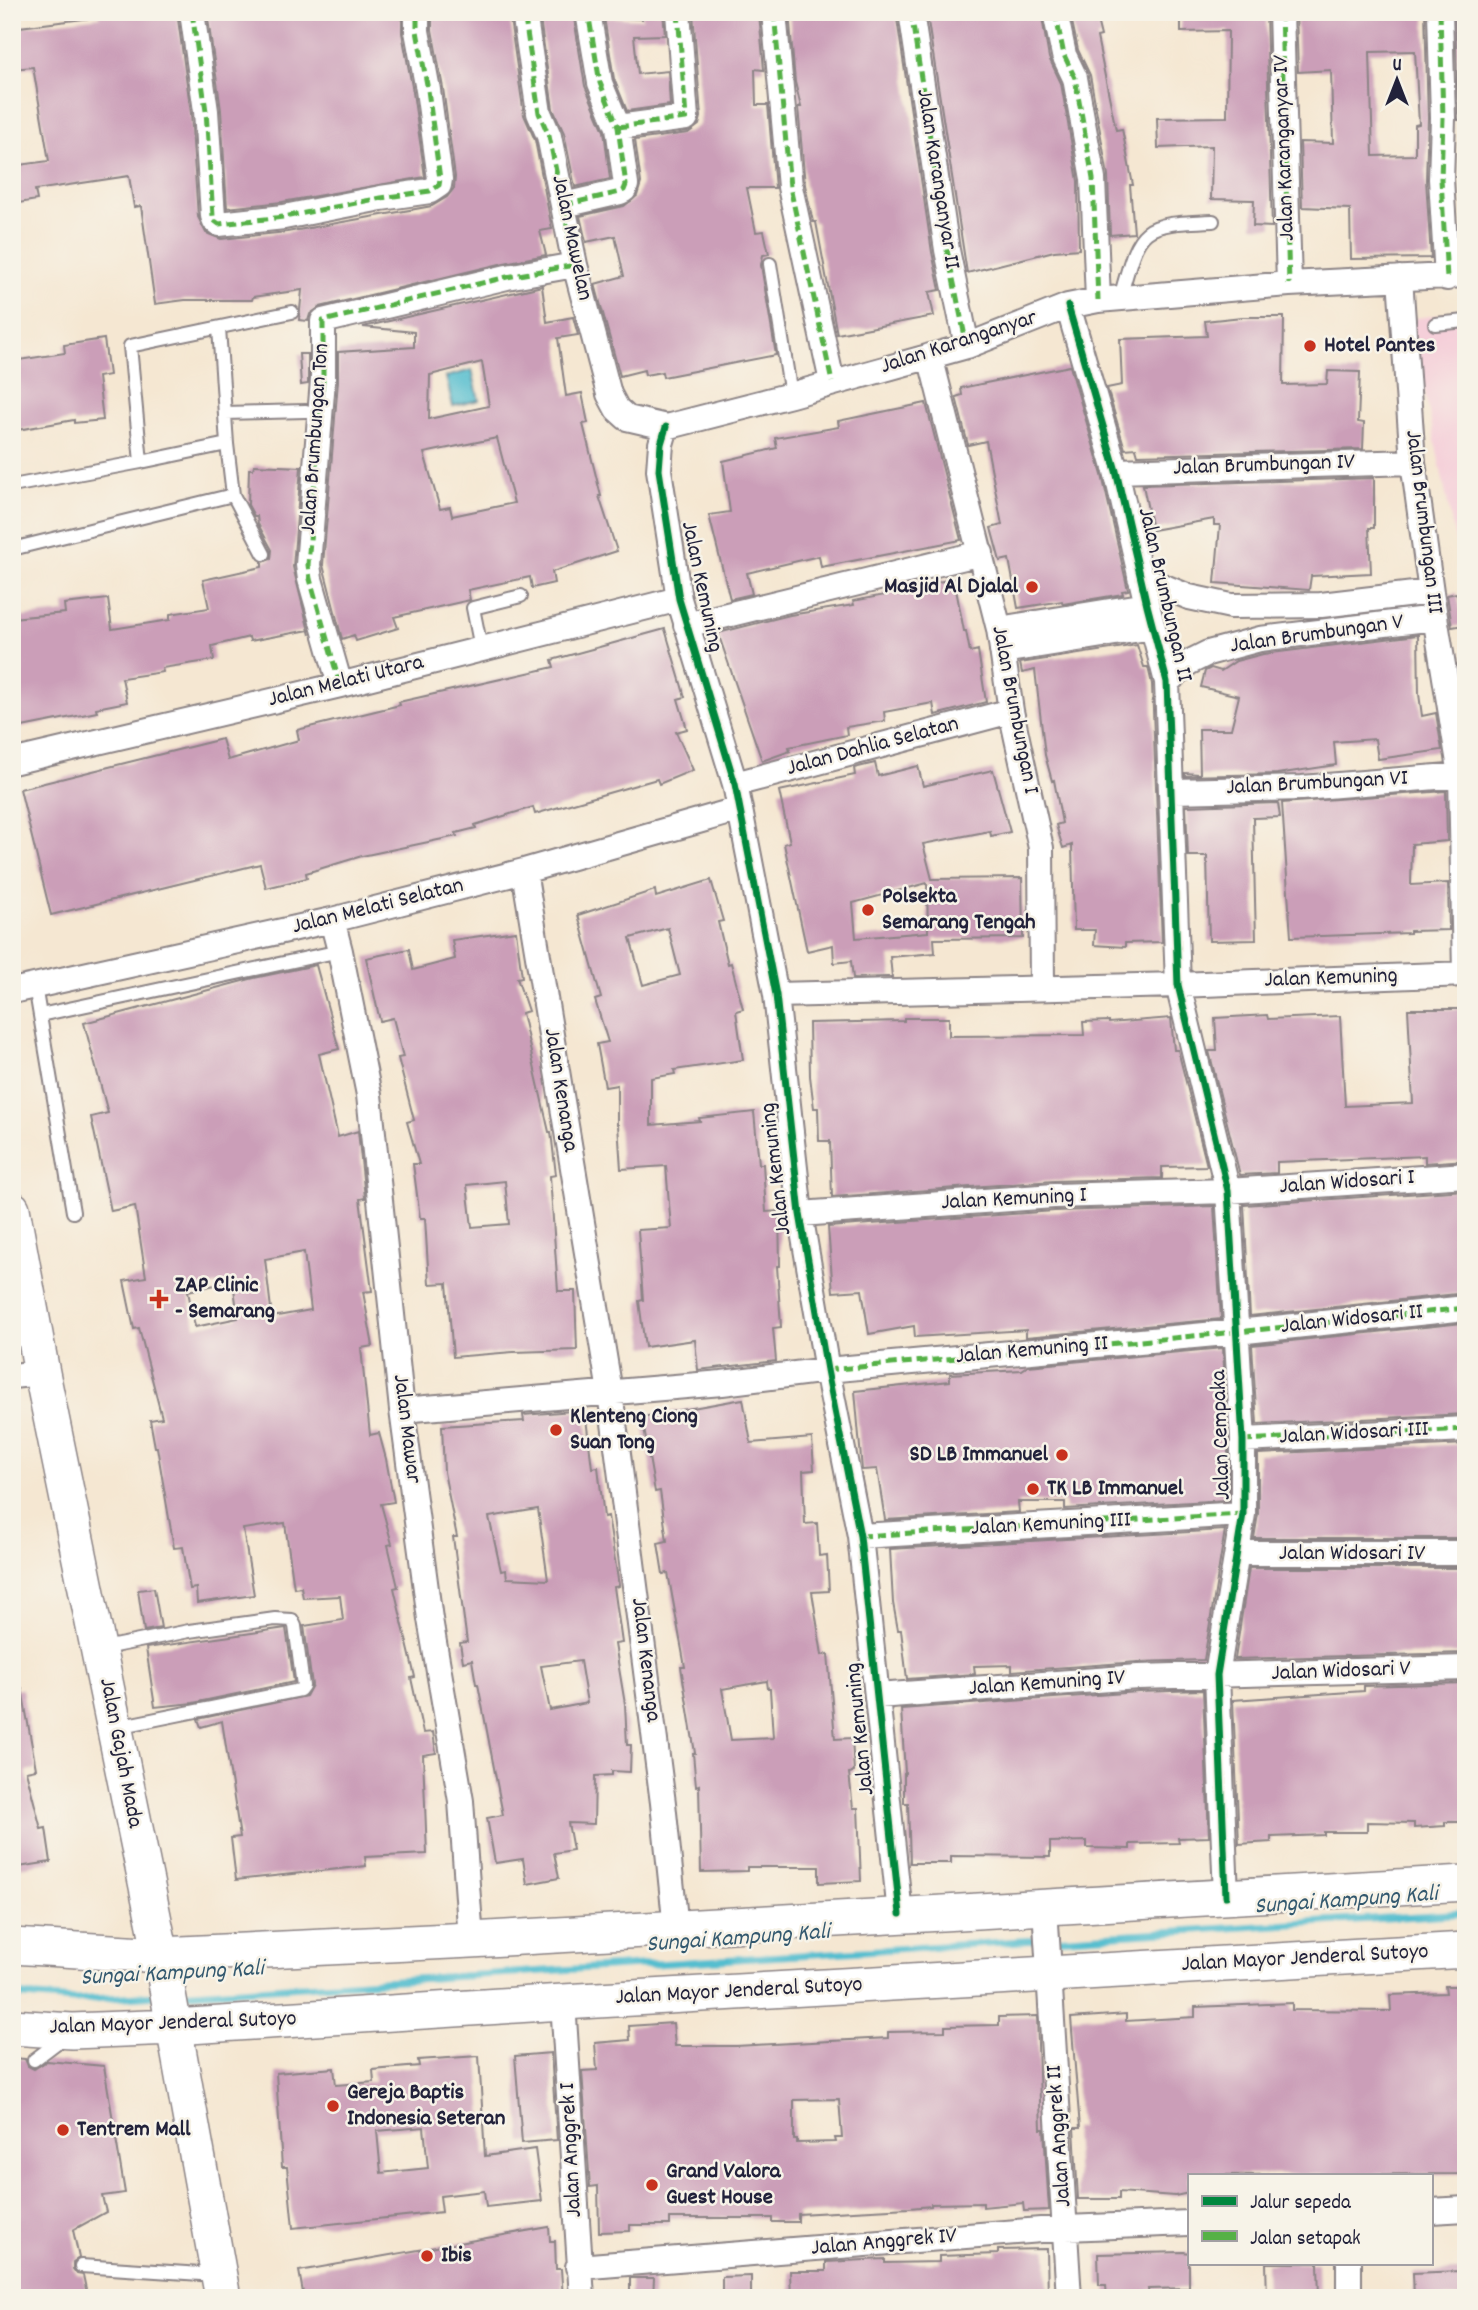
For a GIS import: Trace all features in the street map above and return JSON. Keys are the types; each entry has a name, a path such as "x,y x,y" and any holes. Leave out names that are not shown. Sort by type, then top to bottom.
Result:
{"main road":[{"name":"Jalan Gajah Mada","path":"12,1209 27,1375 99,1649 161,1957 221,2287"},
{"path":"12,1946 161,1957 900,1914 1045,1912 1226,1896 1466,1883"},
{"name":"Jalan Mayor Jenderal Sutoyo","path":"12,2027 72,2031 173,2021 563,2002 1049,1969 1466,1950"}],"street":[{"path":"192,12 206,111 213,216 219,223 284,217 430,191 439,185 428,90 417,31 417,12"},
{"name":"Jalan Mawelan","path":"524,12 540,113 549,136 575,265 609,394 617,409 627,418 666,427"},
{"path":"564,205 624,190 626,185 618,127 600,83 588,12"},
{"path":"618,127 686,118 678,12"},
{"path":"774,12 790,187 832,382"},
{"name":"Jalan Karanganyar II","path":"911,12 947,250 967,346"},
{"path":"1055,12 1065,55 1075,78 1093,179 1109,299"},
{"name":"Jalan Karanganyar IV","path":"1281,12 1289,284"},
{"path":"1440,12 1443,118 1441,179 1457,276"},
{"name":"Jalan Brumbungan Ton","path":"341,685 308,565 323,380 323,321 507,277 575,265"},
{"name":"Jalan Karanganyar","path":"666,427 967,346 1068,306 1109,299 1289,284 1457,276"},
{"name":"Jalan Brumbungan III","path":"1400,278 1413,462 1461,775 1465,974"},
{"name":"Jalan Brumbungan II","path":"1068,306 1116,471 1167,681 1178,985 1228,1191"},
{"name":"Jalan Brumbungan I","path":"930,356 1001,640 1011,711 1041,848 1042,986"},
{"name":"Jalan Kemuning","path":"666,427 661,444 659,470 679,599 735,784 776,995 800,1214 860,1536 900,1914"},
{"name":"Jalan Brumbungan IV","path":"1116,471 1413,462"},
{"path":"685,625 981,552"},
{"name":"Jalan Brumbungan V","path":"1140,577 1189,597 1231,606 1321,605 1431,592"},
{"name":"Jalan Melati Utara","path":"12,762 341,685 679,599"},
{"path":"1001,640 1150,616"},
{"name":"Jalan Brumbungan V","path":"1167,681 1188,663 1208,653 1260,639 1435,618"},
{"name":"Jalan Dahlia Selatan","path":"735,784 1011,711"},
{"name":"Jalan Brumbungan VI","path":"1173,792 1302,788 1461,775"},
{"name":"Jalan Melati Selatan","path":"24,988 331,920 524,871 740,809"},
{"name":"Jalan Kenanga","path":"524,871 610,1392 663,1802 676,1929"},
{"name":"Jalan Mawar","path":"331,920 340,951 369,1095 402,1410 430,1619 461,1801 471,1940"},
{"name":"Jalan Kemuning","path":"776,995 1042,986 1178,985 1465,974"},
{"name":"Jalan Widosari I","path":"1228,1191 1466,1175"},
{"name":"Jalan Kemuning I","path":"800,1214 1054,1196 1228,1191"},
{"name":"Jalan Cempaka","path":"1226,1896 1217,1675 1243,1514 1243,1440 1228,1191"},
{"name":"Jalan Widosari II","path":"1237,1332 1466,1308"},
{"name":"Jalan Kemuning II","path":"827,1370 1237,1332"},
{"path":"402,1410 722,1383 827,1370"},
{"name":"Jalan Widosari III","path":"1243,1440 1466,1429"},
{"name":"Jalan Kemuning III","path":"860,1536 1243,1514"},
{"name":"Jalan Widosari IV","path":"1238,1553 1466,1553"},
{"name":"Jalan Widosari V","path":"1217,1675 1466,1668"},
{"name":"Jalan Kemuning IV","path":"877,1696 1138,1677 1217,1675"},
{"name":"Jalan Anggrek II","path":"1045,1912 1069,2298"},
{"name":"Jalan Anggrek I","path":"563,2002 582,2298"},
{"path":"1432,2211 1466,2209"},
{"name":"Jalan Anggrek IV","path":"578,2267 1066,2228 1188,2223"},
{"path":"1349,2264 1349,2298"}],"lane":[{"path":"1109,299 1146,231 1161,224 1213,221"},
{"path":"770,264 791,395"},
{"path":"141,463 130,346 292,312"},
{"path":"1435,324 1466,321"},
{"path":"219,328 233,495 264,554"},
{"path":"225,413 306,411"},
{"path":"12,486 141,463 227,444"},
{"path":"12,549 233,495"},
{"path":"481,648 473,608 521,596"},
{"path":"40,1015 340,951"},
{"path":"24,988 40,1015 73,1212"},
{"path":"99,1649 189,1631 275,1619 292,1620 295,1626 303,1686 300,1690 115,1727"},
{"path":"34,2060 72,2031"},
{"path":"81,2266 221,2287"}],"shaded area":[{"path":"1466,311 1466,544 1456,544 1410,319"}],"water":[{"path":"472,370 479,400 453,406 446,377"}],"building":[{"path":"99,12 177,12 191,113 198,217 206,233 221,239 287,232 432,206 447,197 454,188 455,177 432,30 432,12 509,12 524,115 535,140 552,229 540,231 546,255 320,307 310,314 308,321 299,320 302,290 253,297 252,300 185,300 155,304 141,206 134,207 129,176 35,190 37,200 12,204 12,166 49,161 33,67 12,69 12,28 100,17"},
{"path":"207,12 402,12 402,33 425,177 282,202 227,208 221,110"},
{"path":"539,12 573,12 585,86 604,131 610,179 575,187 564,133 553,109"},
{"path":"641,12 663,12 665,35 634,36 638,74 668,71 670,105 627,111 614,79 604,17 642,19"},
{"path":"693,12 759,13 764,70 755,69 756,105 768,105 775,188 747,188 756,232 764,231 769,254 763,255 761,265 776,355 663,377 662,372 645,375 644,370 620,376 595,284 624,276 615,236 586,242 580,216 624,206 637,196 641,183 635,140 688,133 699,125 701,117"},
{"path":"789,12 896,12 940,290 929,292 934,316 837,334 816,222 813,222 805,185 798,107 801,107 795,82"},
{"path":"1041,12 1049,58 1061,83 1078,181 1079,249 1054,251 967,273 927,15"},
{"path":"1070,12 1095,12 1101,36 1097,37 1116,130 1122,129 1133,185 1130,185 1134,233 1110,235 1108,176 1090,75 1078,50"},
{"path":"1266,12 1272,227 1253,226 1254,200 1211,199 1212,146 1158,148 1157,118 1227,117 1228,31 1181,32 1181,13"},
{"path":"1296,12 1425,12 1428,118 1426,180 1431,258 1351,259 1350,209 1302,207 1300,142 1333,143 1331,70 1298,72","holes":["1415,51 1419,124 1415,125 1415,155 1373,156 1370,52"]},
{"path":"1455,12 1466,12 1466,120 1458,120"},
{"path":"542,286 547,322 573,317 578,335 558,338 566,396 582,393 588,423 583,424 599,496 617,551 552,572 554,583 532,588 530,577 468,590 470,600 394,617 398,628 356,641 354,635 342,639 323,565 338,352 414,347 414,332 363,327","holes":["482,362 489,406 429,419 430,375","497,438 514,503 452,516 450,507 440,509 424,453"]},
{"path":"1242,317 1284,317 1283,385 1327,384 1328,371 1360,372 1358,422 1364,423 1363,449 1138,455 1136,448 1125,449 1107,388 1122,385 1120,339 1207,336 1205,321"},
{"path":"104,339 109,375 98,377 103,420 74,423 74,420 12,431 12,361 65,353 64,345"},
{"path":"299,354 308,354 308,384 301,385"},
{"path":"1070,366 1102,475 1128,590 1122,591 1123,594 1063,604 1062,601 1018,608 1009,559 1000,561 991,528 1002,525 986,441 968,445 956,397 962,395 961,388"},
{"path":"926,403 961,540 821,567 819,556 747,573 752,594 730,599 709,515 730,512 723,461 777,448 775,438 839,427 838,421"},
{"path":"254,465 301,467 293,567 309,630 250,641 249,637 212,646 214,660 162,668 163,672 122,678 127,702 96,708 97,712 12,729 12,618 65,613 64,604 108,599 112,629 170,620 170,614 209,608 203,580 262,567 262,562 271,559 272,550 258,524 257,516 254,516 248,505 249,469 253,469"},
{"path":"1374,478 1374,528 1369,528 1371,573 1311,576 1309,590 1215,583 1220,525 1214,525 1214,519 1152,530 1143,485"},
{"path":"954,579 970,652 978,650 986,702 935,715 933,703 884,712 885,721 846,727 847,735 789,747 790,751 762,761 718,633 790,615 854,605 853,601 885,595 884,592"},
{"path":"1457,593 1464,625 1452,627 1447,595"},
{"path":"665,629 685,697 678,699 687,729 676,732 693,770 659,784 657,779 535,814 533,807 475,825 476,828 456,833 457,836 362,856 306,873 307,878 266,888 260,864 51,915 20,789 222,739 228,760 299,740 297,730 400,705 399,702 554,667 552,660"},
{"path":"1418,635 1422,716 1436,713 1442,750 1378,759 1375,739 1334,742 1336,765 1277,774 1185,776 1185,773 1200,774 1199,729 1231,729 1239,696 1201,687 1205,671 1211,668 1221,671 1236,661 1263,654"},
{"path":"1137,645 1144,667 1148,667 1152,684 1162,942 1125,943 1125,947 1094,945 1095,930 1074,930 1072,845 1063,848 1056,825 1062,823 1054,780 1052,781 1045,755 1035,670 1022,673 1020,663"},
{"path":"875,763 878,776 918,766 923,786 993,770 1010,832 991,836 990,831 923,844 932,879 1022,878 1023,938 934,939 935,953 890,957 892,977 853,978 851,961 834,963 833,945 807,951 784,844 790,842 779,791 855,775 854,768","holes":["927,883 928,932 856,938 853,903"]},
{"path":"1446,791 1447,841 1412,844 1411,885 1448,883 1449,930 1291,937 1282,803"},
{"path":"1278,803 1280,817 1253,818 1256,940 1209,941 1207,856 1188,856 1186,806"},
{"path":"711,880 723,921 718,922 728,964 731,963 743,1009 736,1011 743,1060 674,1070 675,1074 651,1078 651,1125 700,1121 699,1118 754,1112 759,1164 763,1164 766,1212 779,1211 780,1266 777,1266 781,1327 773,1328 776,1361 698,1370 695,1340 645,1347 639,1301 643,1300 638,1230 671,1228 666,1166 621,1169 617,1085 605,1087 597,1044 608,1042 595,1000 601,998 578,915 655,890 656,897","holes":["668,928 680,975 643,985 630,938"]},
{"path":"516,931 522,977 517,978 528,1011 522,1013 551,1132 556,1175 550,1176 558,1291 575,1291 577,1350 453,1357 447,1283 429,1284 425,1218 420,1218 413,1164 419,1164 407,1122 414,1120 398,1058 403,1057 393,1018 380,1021 366,958 409,949 413,970 455,959 452,940","holes":["505,1181 509,1224 472,1227 467,1185"]},
{"path":"316,965 339,1049 319,1054 338,1137 358,1131 365,1198 360,1199 372,1291 363,1292 373,1346 361,1348 370,1435 379,1433 386,1459 394,1502 381,1504 392,1544 388,1545 398,1587 394,1588 415,1677 411,1678 423,1733 433,1732 436,1753 423,1755 427,1854 365,1857 366,1866 236,1880 231,1838 240,1837 222,1721 201,1727 198,1719 306,1696 312,1685 304,1626 343,1620 340,1596 303,1598 301,1587 294,1588 285,1523 243,1529 254,1595 197,1603 196,1588 190,1589 183,1547 174,1548 150,1420 162,1418 139,1328 134,1329 124,1281 146,1277 135,1206 111,1211 91,1117 108,1113 84,1023 254,978","holes":["304,1252 311,1310 272,1317 265,1259","233,1281 238,1318 195,1327 188,1291"]},
{"path":"1408,1009 1466,1009 1466,1160 1425,1163 1425,1156 1277,1162 1277,1173 1240,1175 1209,1051 1217,1051 1215,1018 1267,1015 1268,1019 1340,1016 1345,1106 1413,1103"},
{"path":"904,1018 949,1018 949,1036 1084,1035 1083,1022 1109,1023 1171,1018 1174,1050 1178,1050 1207,1166 1162,1167 1162,1178 1054,1181 832,1197 830,1141 819,1141 818,1108 814,1108 810,1076 809,1023 904,1021"},
{"path":"1466,1190 1466,1293 1250,1316 1244,1205"},
{"path":"1214,1206 1221,1319 1026,1337 1026,1330 915,1337 914,1326 869,1334 862,1290 833,1292 828,1227 1055,1211"},
{"path":"1463,1323 1466,1414 1257,1424 1252,1345"},
{"path":"1223,1348 1228,1500 1065,1509 1065,1502 1018,1502 1019,1512 885,1520 877,1469 862,1470 855,1391 950,1381 950,1374 1022,1370 1028,1366"},
{"path":"743,1399 751,1443 812,1438 814,1470 803,1471 805,1524 817,1523 819,1556 827,1555 829,1591 812,1592 822,1655 828,1654 835,1739 852,1738 854,1772 849,1773 853,1808 858,1808 861,1881 819,1883 819,1867 747,1867 747,1871 701,1872 699,1785 696,1786 695,1753 681,1667 685,1667 668,1573 663,1574 658,1543 667,1541 660,1491 655,1492 642,1417","holes":["767,1681 773,1738 731,1740 722,1689"]},
{"path":"585,1410 592,1468 598,1467 604,1517 608,1516 619,1586 614,1587 622,1643 615,1644 625,1704 627,1745 631,1745 630,1772 612,1771 612,1775 595,1776 594,1824 568,1823 573,1850 554,1853 559,1878 527,1884 523,1859 495,1863 487,1818 503,1815 472,1660 463,1662 460,1643 467,1642 453,1537 457,1537 444,1472 442,1426 524,1421 523,1415","holes":["538,1509 548,1580 507,1578 506,1570 501,1571 489,1517","580,1661 587,1703 550,1710 541,1666"]},
{"path":"1466,1444 1466,1538 1254,1538 1258,1514 1258,1454"},
{"path":"1225,1530 1204,1660 1012,1671 1012,1665 974,1666 975,1674 907,1679 901,1630 898,1630 893,1603 890,1549"},
{"path":"1249,1568 1466,1568 1466,1653 1235,1659"},
{"path":"154,1588 161,1628 144,1631 138,1590"},
{"path":"286,1628 294,1682 193,1703 155,1707 146,1648"},
{"path":"1466,1683 1466,1822 1445,1822 1445,1826 1414,1828 1414,1823 1367,1822 1367,1832 1324,1832 1324,1835 1271,1837 1271,1842 1239,1844 1233,1700 1364,1691 1364,1686"},
{"path":"22,1689 36,1769 26,1771 41,1829 46,1828 51,1862 12,1868 12,1690"},
{"path":"1203,1690 1209,1837 1178,1838 1179,1843 1130,1844 1130,1849 1087,1848 1087,1841 1050,1842 1050,1857 951,1856 951,1863 910,1863 908,1803 904,1803 901,1709"},
{"path":"1445,1986 1466,1986 1466,2174 1188,2174 1188,2193 1175,2196 1119,2192 1119,2199 1078,2199 1074,2128 1080,2128 1071,2018 1126,2014 1126,2021 1195,2017 1195,2007 1292,2003 1292,2010 1391,2011 1390,1995 1446,1993"},
{"path":"1037,2016 1041,2129 1044,2129 1049,2210 1024,2211 1023,2203 983,2207 983,2203 931,2204 909,2208 798,2214 798,2222 772,2222 772,2218 670,2218 670,2225 630,2225 630,2231 599,2232 598,2186 590,2187 582,2071 597,2070 595,2043 630,2040 629,2026 673,2023 675,2046 736,2046 888,2038 888,2032 945,2031 945,2026 999,2025 999,2017","holes":["839,2099 842,2138 835,2138 836,2142 797,2143 797,2140 794,2140 794,2100"]},
{"path":"551,2053 557,2140 522,2143 515,2056"},
{"path":"479,2056 485,2156 535,2149 542,2201 486,2207 484,2191 440,2196 442,2212 293,2228 287,2167 282,2167 276,2073 334,2068 336,2085 374,2082 373,2070 419,2066 418,2060","holes":["424,2127 428,2168 381,2173 377,2131"]},
{"name":"Tentrem Mall","path":"12,2058 25,2059 28,2066 34,2069 47,2061 104,2066 125,2193 102,2196 106,2212 73,2230 79,2258 73,2262 73,2269 77,2274 83,2275 88,2298 12,2298"},
{"path":"549,2227 550,2241 555,2241 556,2269 561,2269 563,2298 304,2298 299,2271"},
{"path":"1047,2249 1048,2298 791,2298 790,2271 826,2271 826,2262 885,2259 885,2263 939,2262 939,2256 998,2254 998,2250"},
{"path":"1188,2253 1189,2288 1148,2289 1149,2298 1107,2298 1106,2285 1099,2285 1098,2254"},
{"path":"1266,2264 1318,2264 1319,2298 1267,2298"},
{"path":"1460,2271 1461,2298 1414,2298 1413,2273"},
{"path":"751,2276 751,2298 722,2298 722,2277"},
{"path":"630,2278 654,2278 653,2298 630,2298"}],"waterway":[{"name":"Sungai Kampung Kali","path":"177,1994 1466,1913"},
{"name":"Sungai Kampung Kali","path":"12,1995 74,2000 158,1995"}],"marked path":[{"path":"192,12 206,111 213,216 219,224 284,217 430,191 439,185 428,90 417,31 417,12"},
{"path":"340,685 308,565 323,380 323,321 507,277 575,265 549,136 539,113 524,12"},
{"path":"564,205 620,192 626,185 618,127 600,83 588,12"},
{"path":"618,127 686,118 678,12"},
{"path":"774,12 790,187 832,382"},
{"path":"911,12 947,250 967,346"},
{"path":"1055,12 1064,55 1075,78 1093,179 1098,300"},
{"path":"1281,12 1289,284"},
{"path":"1440,12 1443,118 1441,179 1447,278"},
{"path":"827,1370 1466,1308"},
{"path":"1243,1440 1466,1429"},
{"path":"860,1536 1243,1514"}],"cycle path":[{"path":"1068,306 1116,471 1167,682 1178,985 1228,1191 1243,1440 1243,1514 1217,1675 1226,1896"},
{"path":"666,427 661,444 659,470 679,599 735,784 776,995 800,1214 860,1536 900,1914"}],"place":[{"name":"Hotel Pantes","path":"1310,346"},
{"name":"Masjid Al Djalal","path":"1032,587"},
{"name":"Polsekta Semarang Tengah","path":"868,910"},
{"name":"ZAP Clinic - Semarang","path":"159,1299"},
{"name":"Klenteng Ciong Suan Tong","path":"556,1430"},
{"name":"SD LB Immanuel","path":"1062,1455"},
{"name":"TK LB Immanuel","path":"1033,1489"},
{"name":"Gereja Baptis Indonesia Seteran","path":"333,2106"},
{"name":"Tentrem Mall","path":"63,2130"},
{"name":"Grand Valora Guest House","path":"652,2185"},
{"name":"Ibis","path":"427,2256"}]}
